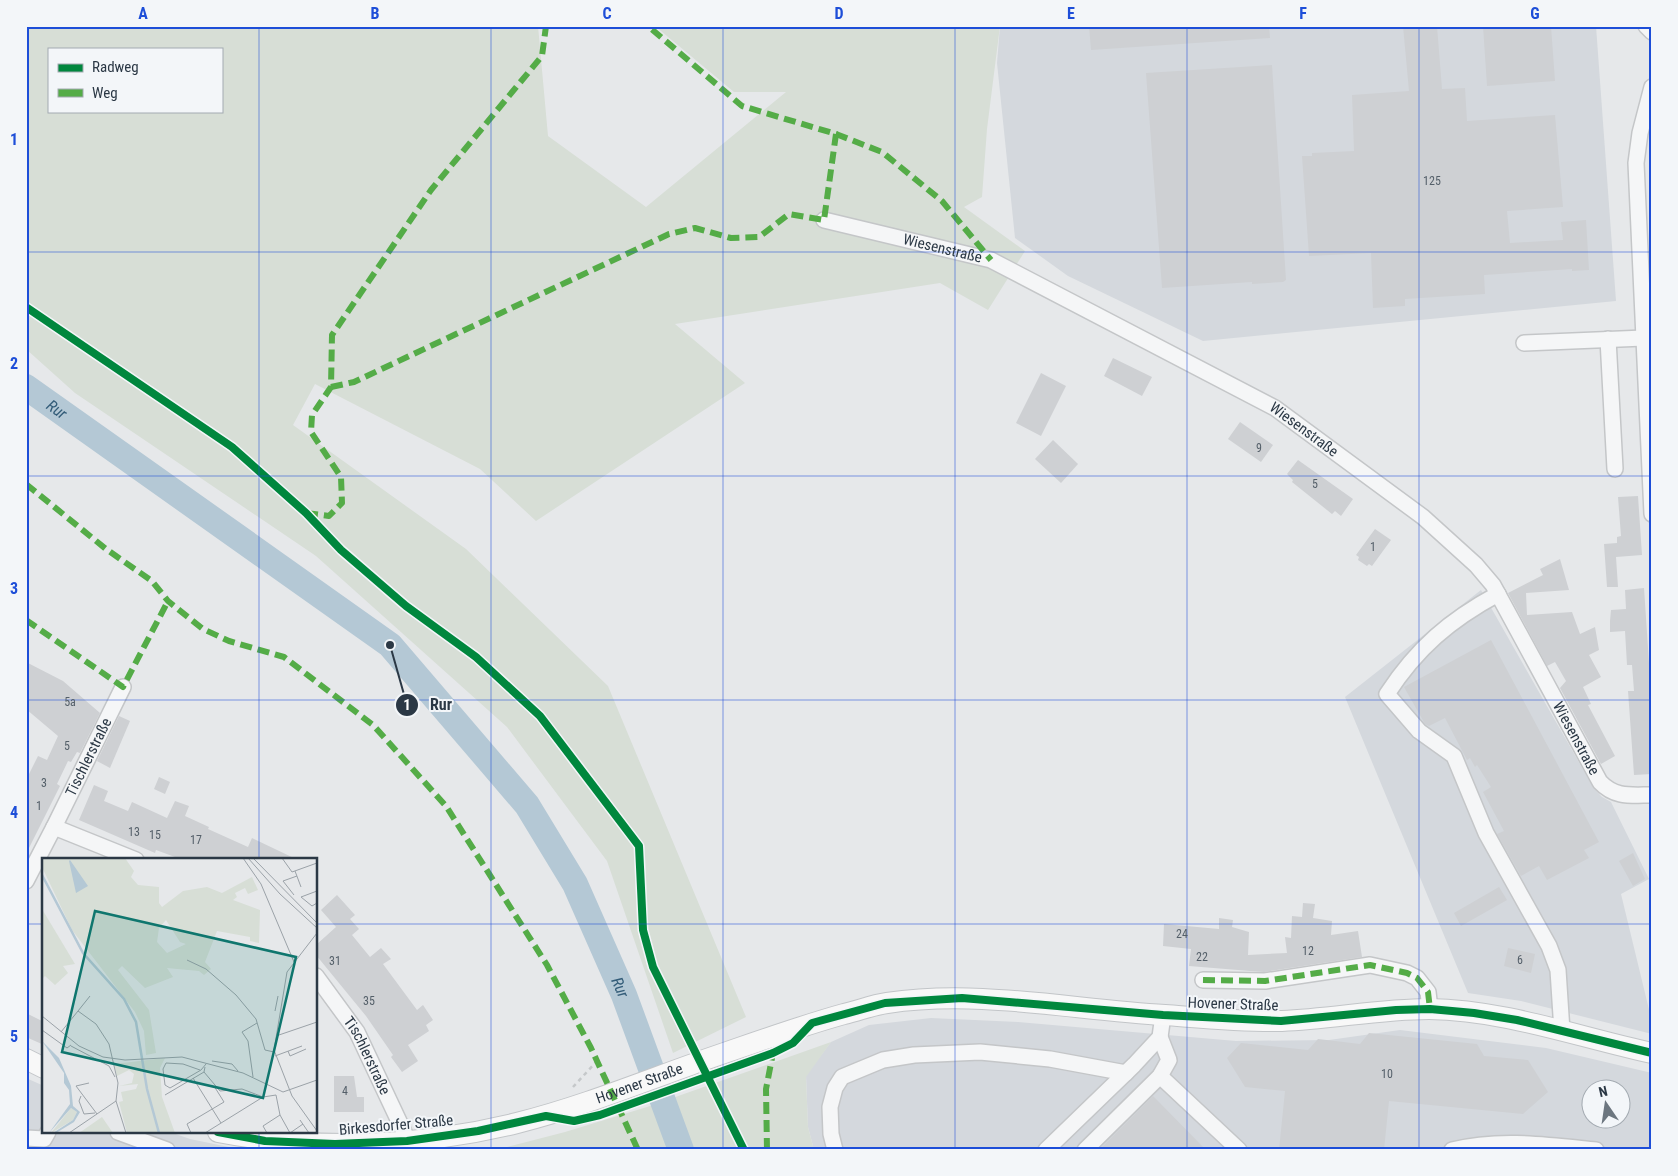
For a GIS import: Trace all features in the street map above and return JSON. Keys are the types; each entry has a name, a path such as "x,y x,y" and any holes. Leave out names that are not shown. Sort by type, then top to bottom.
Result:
{"main road":[{"name":"Hovener Straße","path":"588,1102 763,1040 885,1003 962,998 1163,1015 1281,1021 1430,1009 1474,1012 1652,1053"},
{"path":"26,1059 42,1067"},
{"name":"Birkesdorfer Straße","path":"228,1134 264,1141 409,1145 513,1124 588,1102"}],"street":[{"path":"1646,26 1652,32"},
{"path":"1652,87 1640,133 1636,164 1652,514"},
{"name":"Wiesenstraße","path":"824,220 991,260 1275,408 1423,517 1476,565 1498,594 1600,782 1607,790 1617,795 1652,795"},
{"path":"1524,343 1644,338"},
{"path":"1608,339 1615,469"},
{"path":"1498,594 1445,626 1401,672 1387,694 1419,731 1454,756 1486,833 1549,946 1558,970 1562,1031"},
{"name":"Tischlerstraße","path":"26,881 123,688"},
{"path":"54,827 131,858"},
{"name":"Hovener Straße","path":"1202,980 1264,980 1370,965 1407,973 1417,978 1428,992 1430,1009"},
{"name":"Tischlerstraße","path":"318,979 357,1032 409,1145"},
{"path":"1089,1149 1160,1076 1169,1060 1160,1037 1163,1015"},
{"path":"1046,1150 1126,1073 1160,1037"},
{"path":"835,1150 830,1107 835,1088 842,1077 883,1060 914,1055 980,1052 1050,1059 1126,1073"},
{"path":"1160,1076 1239,1150"},
{"path":"26,1138 44,1139 47,1134"},
{"path":"123,1134 167,1150"},
{"path":"1452,1150 1468,1146 1519,1142 1596,1150"}],"path":[{"path":"572,1088 597,1061"}],"shaded area":[{"path":"26,26 538,26 548,136 646,207 786,92 734,92 655,26 1000,26 987,129 982,197 964,207 1025,251 988,310 940,283 675,324 745,383 536,521 480,469 315,384 293,425 466,549 608,686 746,1017 673,1053 607,861 507,727 316,556 75,393 26,349"},
{"path":"1000,26 1596,26 1616,301 1203,341 1068,276 1015,238 997,63"},
{"path":"1481,590 1593,787 1602,797 1611,802 1649,879 1621,894 1652,1022 1652,1034 1521,1001 1468,993 1345,697"},
{"path":"931,1018 1018,1022 1236,1041 1329,1040 1400,1030 1546,1048 1652,1073 1652,1150 814,1150 808,1127 806,1075 831,1042 869,1025"},
{"path":"831,1042 806,1077 808,1127 814,1150 496,1150 565,1132 647,1107"},
{"path":"26,1078 42,1085 42,1134 176,1134 190,1139 243,1150 26,1150"}],"building":[{"path":"1089,26 1269,26 1270,38 1091,50"},
{"path":"1403,26 1437,26 1442,89 1465,88 1467,121 1555,115 1563,207 1507,211 1510,243 1563,240 1561,222 1586,220 1589,270 1572,271 1572,269 1484,275 1485,294 1405,299 1405,306 1373,308 1371,253 1309,256 1302,156 1312,156 1312,153 1354,151 1352,95 1409,91"},
{"path":"1483,26 1551,26 1555,81 1487,86"},
{"path":"1272,65 1286,280 1283,282 1252,284 1252,282 1162,288 1146,73"},
{"path":"1113,358 1152,377 1142,396 1104,376"},
{"path":"1041,373 1066,386 1041,436 1016,423"},
{"path":"1240,422 1273,445 1261,462 1228,439"},
{"path":"1053,440 1078,464 1061,483 1035,459"},
{"path":"1298,460 1353,499 1341,516 1335,511 1332,514 1292,482 1293,480 1287,474"},
{"path":"1638,496 1642,555 1616,557 1618,587 1607,587 1604,544 1617,543 1617,537 1621,536 1618,497"},
{"path":"1375,529 1391,540 1372,566 1369,564 1367,566 1358,560 1359,557 1356,555"},
{"path":"1560,559 1569,590 1526,593 1527,615 1572,612 1580,634 1595,627 1599,650 1589,655 1601,677 1583,687 1591,704 1588,705 1615,756 1601,764 1560,688 1566,681 1555,662 1547,666 1508,593 1543,575 1540,569"},
{"path":"1644,588 1652,708 1652,774 1634,775 1628,691 1634,691 1632,665 1627,665 1625,631 1610,632 1610,621 1611,610 1626,609 1625,590"},
{"path":"1491,640 1599,842 1584,850 1589,858 1547,880 1539,866 1521,876 1497,834 1504,831 1483,792 1491,787 1477,765 1475,767 1470,758 1467,760 1445,718 1429,726 1425,724 1404,687"},
{"path":"26,662 63,681 100,713 80,753 77,752 71,762 68,761 57,784 60,786 26,854 26,780 38,756 47,760 58,736 26,709"},
{"path":"119,716 130,721 110,768 97,761"},
{"path":"159,777 170,782 165,794 154,789"},
{"path":"94,785 108,791 104,801 128,811 132,802 167,818 175,801 189,806 185,816 209,827 208,829 248,847 252,838 294,858 178,858 156,850 155,853 79,820"},
{"path":"1633,853 1645,879 1633,886 1619,861"},
{"path":"1499,887 1507,900 1461,926 1454,913"},
{"path":"337,895 355,915 350,919 359,929 352,935 370,957 381,948 391,959 383,964 417,1010 423,1005 433,1020 426,1025 429,1031 408,1045 418,1061 402,1072 391,1057 393,1055 366,1016 318,957 318,943 336,927 321,910"},
{"path":"1303,903 1315,904 1313,918 1332,921 1331,935 1358,931 1362,957 1264,972 1189,966 1191,949 1163,946 1164,924 1219,929 1219,918 1233,920 1232,927 1249,932 1248,955 1287,953 1285,937 1291,938 1292,916 1302,917"},
{"path":"1508,948 1535,954 1531,973 1504,966"},
{"path":"26,1013 42,1021 42,1044 26,1037"},
{"path":"1369,1033 1477,1044 1484,1056 1528,1060 1548,1092 1523,1114 1389,1101 1384,1150 1279,1150 1285,1091 1245,1087 1227,1058 1241,1043 1308,1050 1318,1039 1360,1044"},
{"path":"334,1076 354,1076 357,1097 364,1097 364,1112 334,1112"},
{"path":"1153,1096 1206,1150 1099,1150"}],"waterway":[{"name":"Rur","path":"26,387 390,645 527,805 575,884 624,995 681,1150"}],"marked path":[{"path":"306,513 329,516 342,503 341,477 311,432 312,415 331,387 332,335 431,190 542,56 546,26"},
{"path":"331,387 354,382 669,234 695,228 731,238 759,237 789,214 824,220 836,134 742,106 648,26"},
{"path":"836,134 882,152 942,201 991,260"},
{"path":"26,484 106,549 152,581 168,601 203,629 229,641 284,657 373,725 446,806 547,965 591,1048 638,1150"},
{"path":"26,620 123,687 168,601"},
{"path":"1203,980 1265,981 1370,965 1407,973 1417,978 1428,992 1430,1009"},
{"path":"767,1150 766,1089 773,1053"}],"cycle path":[{"path":"26,307 232,447 306,513 341,550 406,606 476,657 540,716 639,846 643,930 653,967 744,1150"},
{"path":"228,1134 265,1141 335,1144 407,1141 478,1131 546,1116 574,1121 600,1115 773,1053 793,1043 812,1023 885,1003 962,998 1163,1015 1281,1021 1396,1010 1430,1009 1474,1013 1517,1020 1652,1053"}],"place":[{"name":"Rur","path":"390,645"}]}
